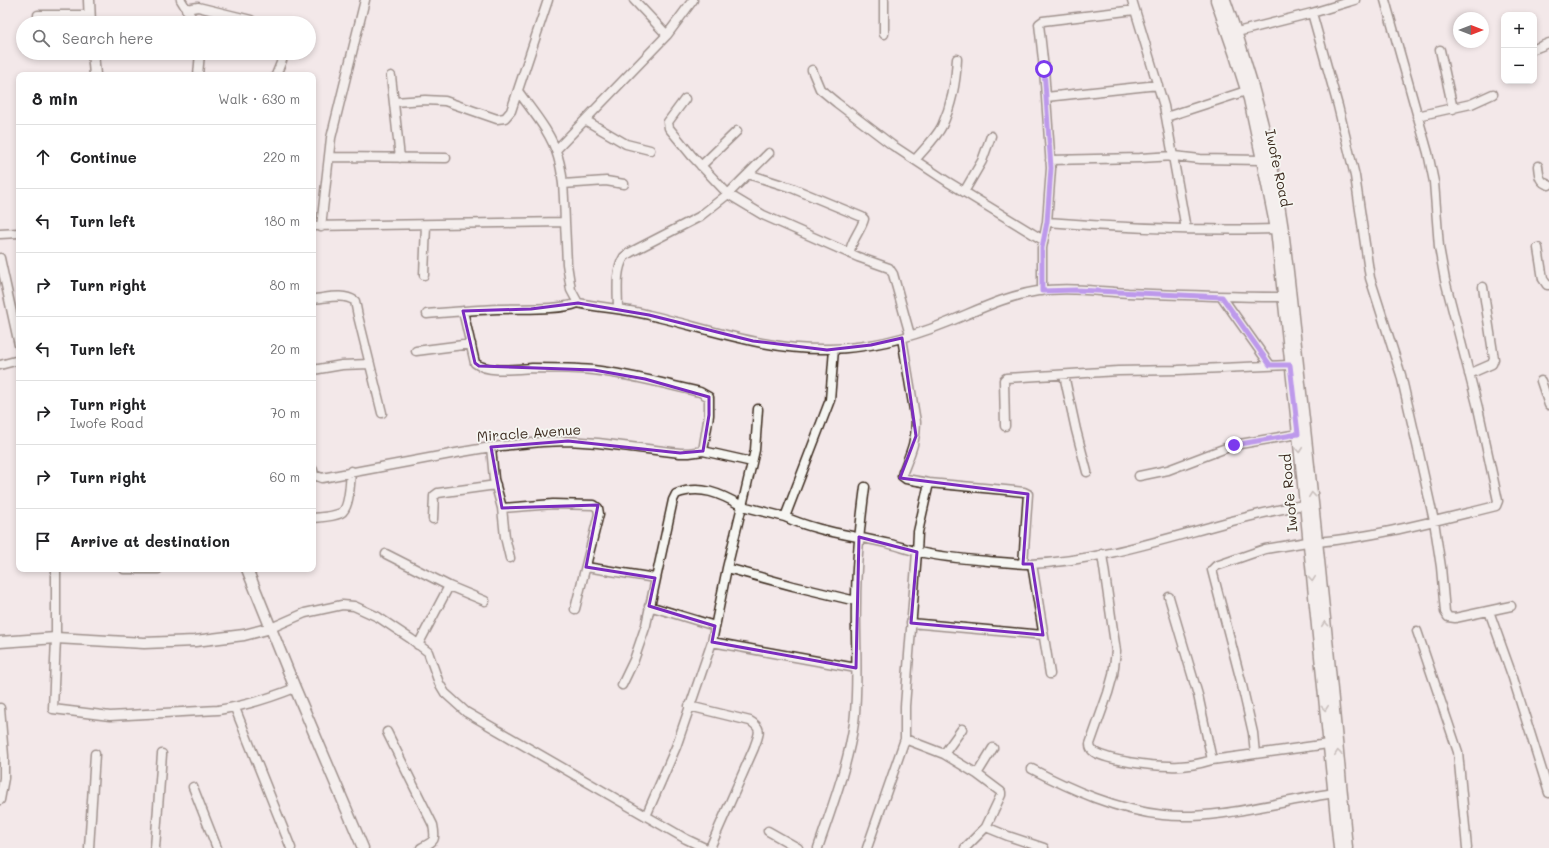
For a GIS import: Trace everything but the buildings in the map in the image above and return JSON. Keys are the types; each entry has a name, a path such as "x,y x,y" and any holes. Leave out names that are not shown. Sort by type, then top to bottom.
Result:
{"street":[{"path":"89,0 90,16"},
{"path":"181,0 190,16"},
{"path":"365,0 335,124 317,226 565,222"},
{"path":"394,102 425,100 445,101 498,119 504,118 511,111 548,0"},
{"path":"634,0 667,35"},
{"path":"556,150 667,35 693,0"},
{"path":"884,0 884,34"},
{"path":"1132,0 1158,85 1166,117 1186,229"},
{"name":"Iwofe Road","path":"1216,0 1231,40 1246,91 1262,160 1270,180 1283,230 1292,302 1328,744 1339,848"},
{"name":"Iwofe Road","path":"1225,0 1237,32 1258,105 1270,180 1284,297 1304,505 1312,542 1347,848"},
{"path":"1237,32 1312,13 1330,4 1355,0"},
{"path":"1255,754 1253,733 1241,681 1212,570 1216,566 1265,549 1368,536 1496,506 1498,501 1490,459 1445,280 1439,246 1434,182 1428,153 1386,0"},
{"path":"186,9 198,7 235,16"},
{"path":"1042,291 1041,270 1047,222 1051,168 1039,24 1043,21 1135,10"},
{"path":"1312,13 1338,106 1355,176 1370,278 1401,375 1434,521 1441,567 1445,612 1448,616 1455,618 1511,606"},
{"path":"38,15 51,16"},
{"path":"1536,48 1549,42"},
{"path":"1440,50 1453,109"},
{"path":"915,160 942,127 950,106 956,83 957,59"},
{"path":"94,60 95,72"},
{"path":"198,72 199,60"},
{"path":"277,72 282,60"},
{"path":"812,70 820,89 892,145 964,192 1044,240"},
{"path":"391,76 400,158"},
{"path":"1046,97 1158,85"},
{"path":"518,90 542,124 556,150 558,157 563,184 567,264 571,290 578,303"},
{"path":"1166,117 1246,91"},
{"path":"1417,116 1471,104 1493,94"},
{"path":"685,99 667,125 692,156 728,194 763,214 858,257 889,268 893,274 906,336 916,429 914,446 902,472 902,476 906,479 929,484 1024,492 1028,494 1027,564 1050,674"},
{"path":"585,120 626,144 650,150"},
{"path":"701,166 737,131"},
{"path":"964,192 982,161 991,136"},
{"path":"618,309 618,277 620,264 625,256 699,217 728,194 769,153"},
{"path":"1050,160 1174,156 1200,159 1262,160"},
{"path":"329,157 446,158"},
{"path":"1538,166 1539,179 1543,184 1549,185"},
{"path":"748,174 792,188 862,217 864,219 863,225 850,248 850,253"},
{"path":"563,184 606,181 624,184"},
{"path":"1047,222 1107,227 1276,230"},
{"path":"424,275 426,225"},
{"path":"0,234 16,233"},
{"path":"1538,248 1543,279 1547,285 1549,285"},
{"path":"0,258 16,331"},
{"path":"1469,374 1492,364 1494,359 1483,287"},
{"path":"427,314 463,311 531,309 570,306 578,303 649,315 753,341 794,347 834,349 871,345 906,336 945,324 1001,300 1042,291 1076,290 1222,297 1284,297"},
{"path":"316,300 338,296 350,297 356,300 358,316 382,413"},
{"path":"1222,297 1270,365"},
{"path":"463,311 475,363 479,366 495,369 562,368 594,370 645,379 700,392 709,397 709,415 703,451"},
{"path":"416,352 471,344"},
{"path":"785,517 830,400 834,349"},
{"path":"0,365 16,361"},
{"path":"316,369 342,365 370,364"},
{"path":"1004,426 1004,380 1006,378 1118,371 1290,365"},
{"path":"1064,375 1087,472"},
{"path":"1541,381 1549,405"},
{"path":"646,816 669,764 712,642 727,568 755,450 758,409"},
{"path":"1139,476 1168,470 1234,445 1298,434"},
{"name":"Miracle Avenue","path":"316,476 318,478 490,447 568,441 689,453 703,451 752,462"},
{"path":"490,447 510,558"},
{"path":"316,518 330,516 342,512 346,508 351,472"},
{"path":"867,848 905,739 905,706 918,532 929,484"},
{"path":"434,518 434,496 438,493 496,485"},
{"path":"818,848 850,745 857,694 856,601 859,537 865,487"},
{"path":"622,685 634,660 646,625 673,500 676,494 693,489 712,492 728,498 742,506 785,517 801,524 890,544 917,552 946,557 1027,564 1102,554 1240,519 1304,505"},
{"path":"502,508 553,504 597,506 599,514 575,609"},
{"path":"386,554 449,586 485,601"},
{"path":"1102,554 1116,651 1110,687 1090,744 1090,748 1093,752 1107,757 1163,766 1184,766 1204,763 1212,760 1328,744"},
{"path":"586,567 655,578"},
{"path":"727,568 856,601"},
{"path":"56,572 56,638 53,710 110,716 218,710 235,708 273,697 295,688"},
{"path":"248,572 295,688 363,848"},
{"path":"418,644 449,586"},
{"path":"1169,596 1198,695 1212,760"},
{"path":"0,642 56,638 144,643 195,640 244,635 271,628 305,613 342,605 354,606 378,617 428,652 439,683 445,693 466,712 680,836 705,848"},
{"path":"649,606 715,626"},
{"path":"1489,611 1546,770 1549,793"},
{"path":"911,623 1043,635"},
{"path":"1417,631 1458,752 1467,848"},
{"path":"712,642 856,668"},
{"path":"689,706 750,721 757,725 760,731 710,848"},
{"path":"0,708 4,756 4,778 0,800"},
{"path":"235,708 291,848"},
{"path":"944,754 962,729"},
{"path":"387,732 433,825 435,836 433,842 421,848"},
{"path":"905,739 944,754 977,774 1001,792 986,827 965,848"},
{"path":"977,774 993,748"},
{"path":"89,848 95,754"},
{"path":"155,848 162,754"},
{"path":"1032,769 1069,788 1121,806 1163,816 1226,813 1334,793"},
{"path":"193,787 217,848"},
{"path":"986,827 1044,848"},
{"path":"768,831 798,848"}],"highlighted area":[{"path":"578,303 649,315 753,341 827,350 871,345 902,338 916,436 900,478 1028,494 1023,564 1032,564 1043,635 911,623 917,552 859,537 856,668 712,642 715,626 649,606 655,578 586,567 598,505 502,508 491,447 568,441 680,453 703,451 709,415 709,397 645,379 594,370 479,366 475,363 463,311 531,309"}],"route":[{"path":"1044,69 1047,130 1051,168 1047,222 1042,248 1042,291 1076,290 1222,297 1270,365 1290,365 1298,434 1234,445"}]}
